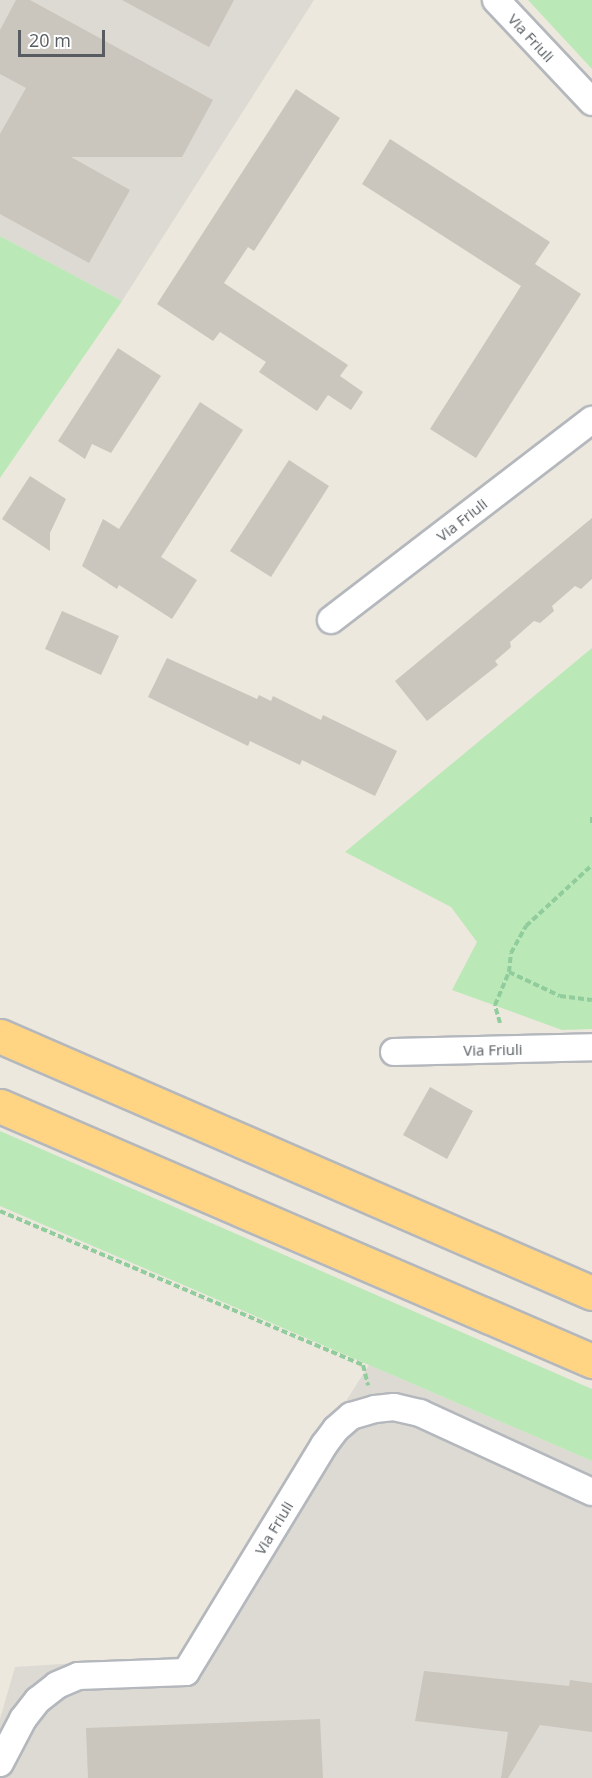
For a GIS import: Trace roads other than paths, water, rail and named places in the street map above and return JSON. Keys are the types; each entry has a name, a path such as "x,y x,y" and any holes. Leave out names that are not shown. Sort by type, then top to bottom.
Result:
{"highway":[{"path":"0,1036 592,1293"},
{"path":"0,1106 592,1360"}],"street":[{"name":"Via Friuli","path":"496,0 592,102"},
{"name":"Via Friuli","path":"332,620 592,420"},
{"name":"Via Friuli","path":"394,1052 592,1047"},
{"name":"Via Friuli","path":"0,1763 23,1719 38,1700 57,1685 78,1676 186,1672 336,1429 351,1416 375,1408 394,1407 420,1413 592,1492"}]}
